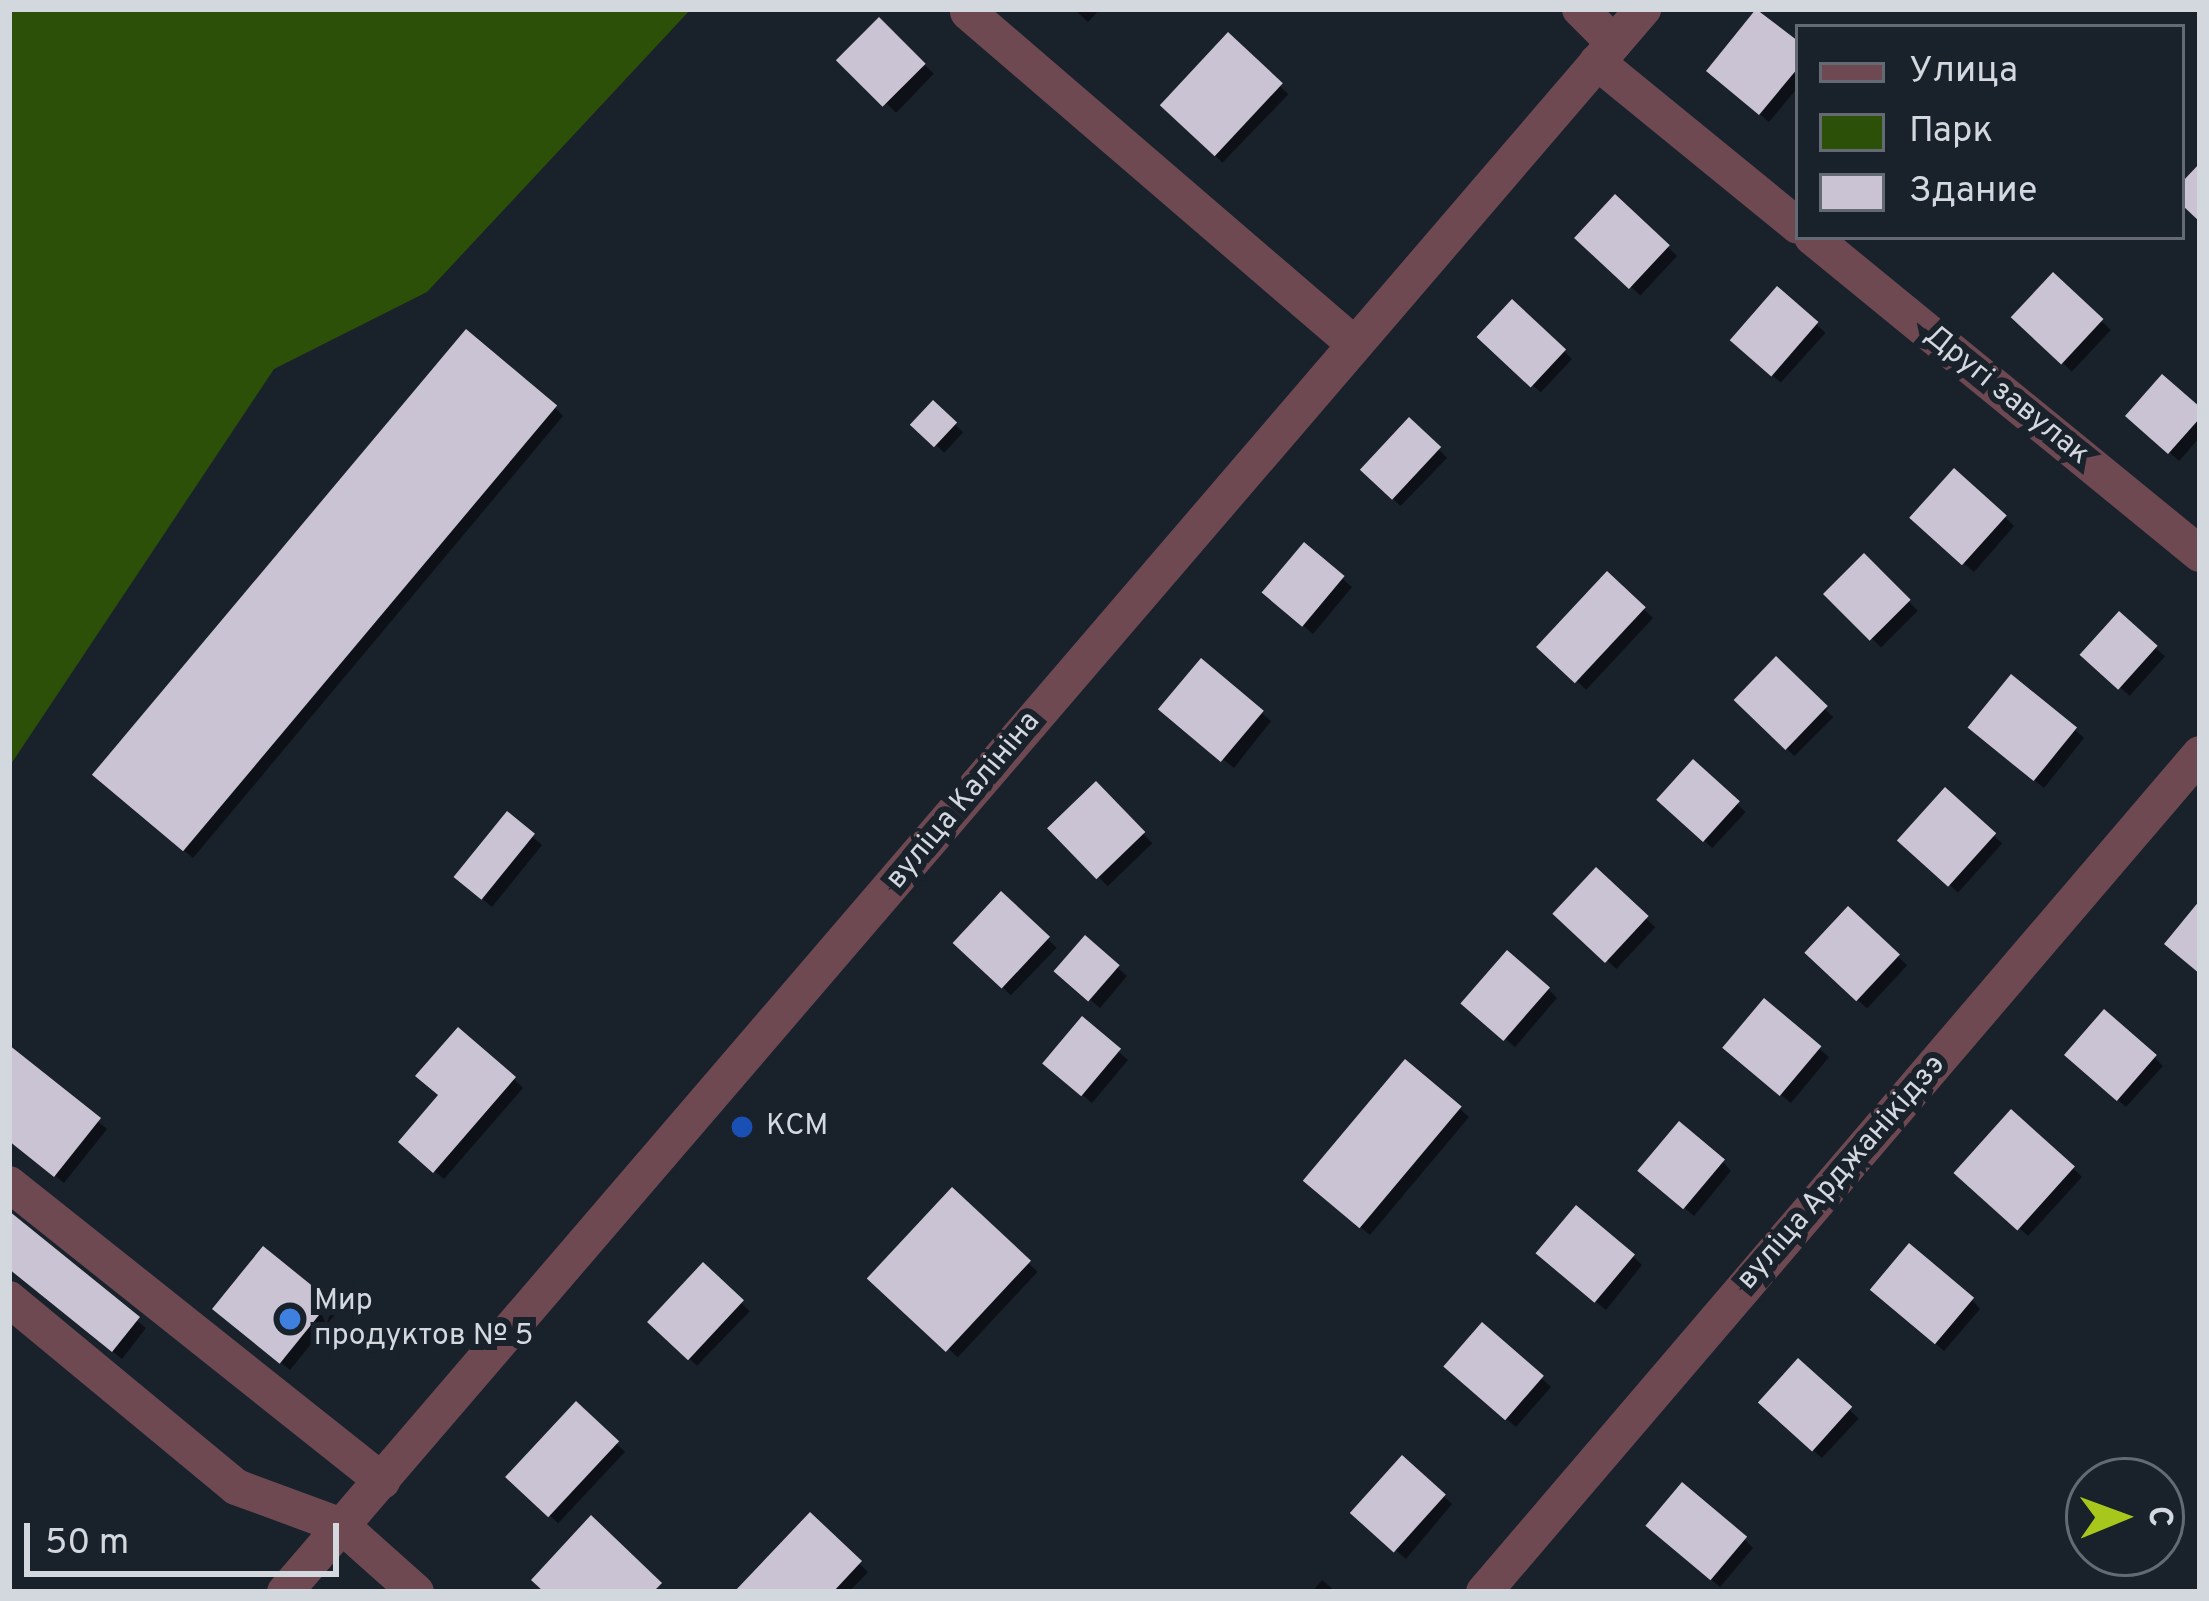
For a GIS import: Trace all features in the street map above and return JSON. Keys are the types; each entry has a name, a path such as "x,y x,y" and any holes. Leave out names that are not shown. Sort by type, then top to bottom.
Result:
{"street":[{"path":"1580,9 1605,52 1795,223"},
{"name":"вуліца Калініна","path":"285,1592 1643,9"},
{"path":"968,12 1353,343"},
{"name":"Другі завулак","path":"1816,240 2200,554"},
{"name":"вуліца Арджанікідзэ","path":"1484,1592 2200,754"},
{"path":"9,1184 382,1481"},
{"path":"9,1299 236,1487 342,1526 416,1592"}],"green space":[{"path":"9,9 691,9 427,292 274,369 9,767"}],"building":[{"path":"1756,9 1795,39 1795,72 1759,115 1706,71"},
{"path":"879,17 926,64 883,107 836,60"},
{"path":"1228,32 1283,83 1215,156 1160,105"},
{"path":"2200,163 2200,222 2185,208 2185,179"},
{"path":"1615,194 1670,245 1629,289 1574,238"},
{"path":"2053,272 2103,319 2061,364 2011,317"},
{"path":"1777,286 1819,322 1771,376 1730,340"},
{"path":"1512,299 1566,349 1531,387 1477,337"},
{"path":"466,329 557,405 183,851 92,775"},
{"path":"2162,374 2200,407 2200,418 2168,454 2125,416"},
{"path":"933,400 957,423 934,447 910,425"},
{"path":"1409,417 1441,447 1392,500 1360,470"},
{"path":"1954,468 2007,516 1962,565 1909,518"},
{"path":"1304,542 1345,576 1302,627 1262,593"},
{"path":"1864,553 1911,600 1870,641 1823,594"},
{"path":"1607,571 1646,607 1575,683 1536,647"},
{"path":"2119,611 2158,646 2118,690 2080,655"},
{"path":"1776,656 1828,706 1785,750 1734,700"},
{"path":"1201,658 1264,711 1221,762 1158,709"},
{"path":"2011,674 2077,727 2034,781 1968,728"},
{"path":"1693,759 1740,801 1703,842 1656,800"},
{"path":"1096,781 1145,832 1096,879 1047,828"},
{"path":"1945,787 1996,833 1948,887 1897,841"},
{"path":"507,811 535,834 481,900 454,877"},
{"path":"1596,867 1649,916 1605,963 1552,914"},
{"path":"1001,891 1050,937 1002,989 953,943"},
{"path":"2200,900 2200,974 2164,944"},
{"path":"1848,906 1900,954 1856,1001 1804,953"},
{"path":"1085,935 1120,965 1088,1001 1054,971"},
{"path":"1507,950 1550,987 1503,1041 1460,1004"},
{"path":"1764,998 1821,1046 1780,1096 1722,1048"},
{"path":"2104,1009 2157,1055 2117,1101 2064,1055"},
{"path":"1082,1016 1121,1049 1081,1096 1042,1063"},
{"path":"458,1027 516,1077 433,1173 398,1142 438,1095 415,1076"},
{"path":"9,1045 101,1118 54,1177 9,1141"},
{"path":"1405,1059 1462,1107 1359,1228 1303,1181"},
{"path":"2011,1109 2075,1167 2017,1230 1953,1173"},
{"path":"1679,1121 1725,1160 1683,1209 1637,1171"},
{"path":"952,1187 1031,1261 946,1352 867,1278"},
{"path":"1576,1205 1635,1254 1594,1303 1536,1253"},
{"path":"9,1211 140,1317 112,1352 9,1269"},
{"path":"1909,1243 1974,1298 1935,1344 1870,1290"},
{"path":"263,1246 331,1301 280,1364 212,1309"},
{"path":"703,1262 744,1300 688,1360 647,1322"},
{"path":"1482,1322 1544,1376 1505,1420 1443,1367"},
{"path":"1798,1358 1852,1407 1812,1451 1758,1403"},
{"path":"576,1401 619,1441 548,1517 505,1477"},
{"path":"1402,1455 1446,1494 1394,1552 1350,1513"},
{"path":"1682,1482 1747,1537 1710,1580 1645,1526"},
{"path":"810,1512 862,1561 833,1592 734,1592"},
{"path":"591,1515 662,1583 653,1592 544,1592 531,1580"}],"place":[{"name":"КСМ","path":"742,1127"},
{"name":"Мир продуктов № 5","path":"290,1319"}]}
